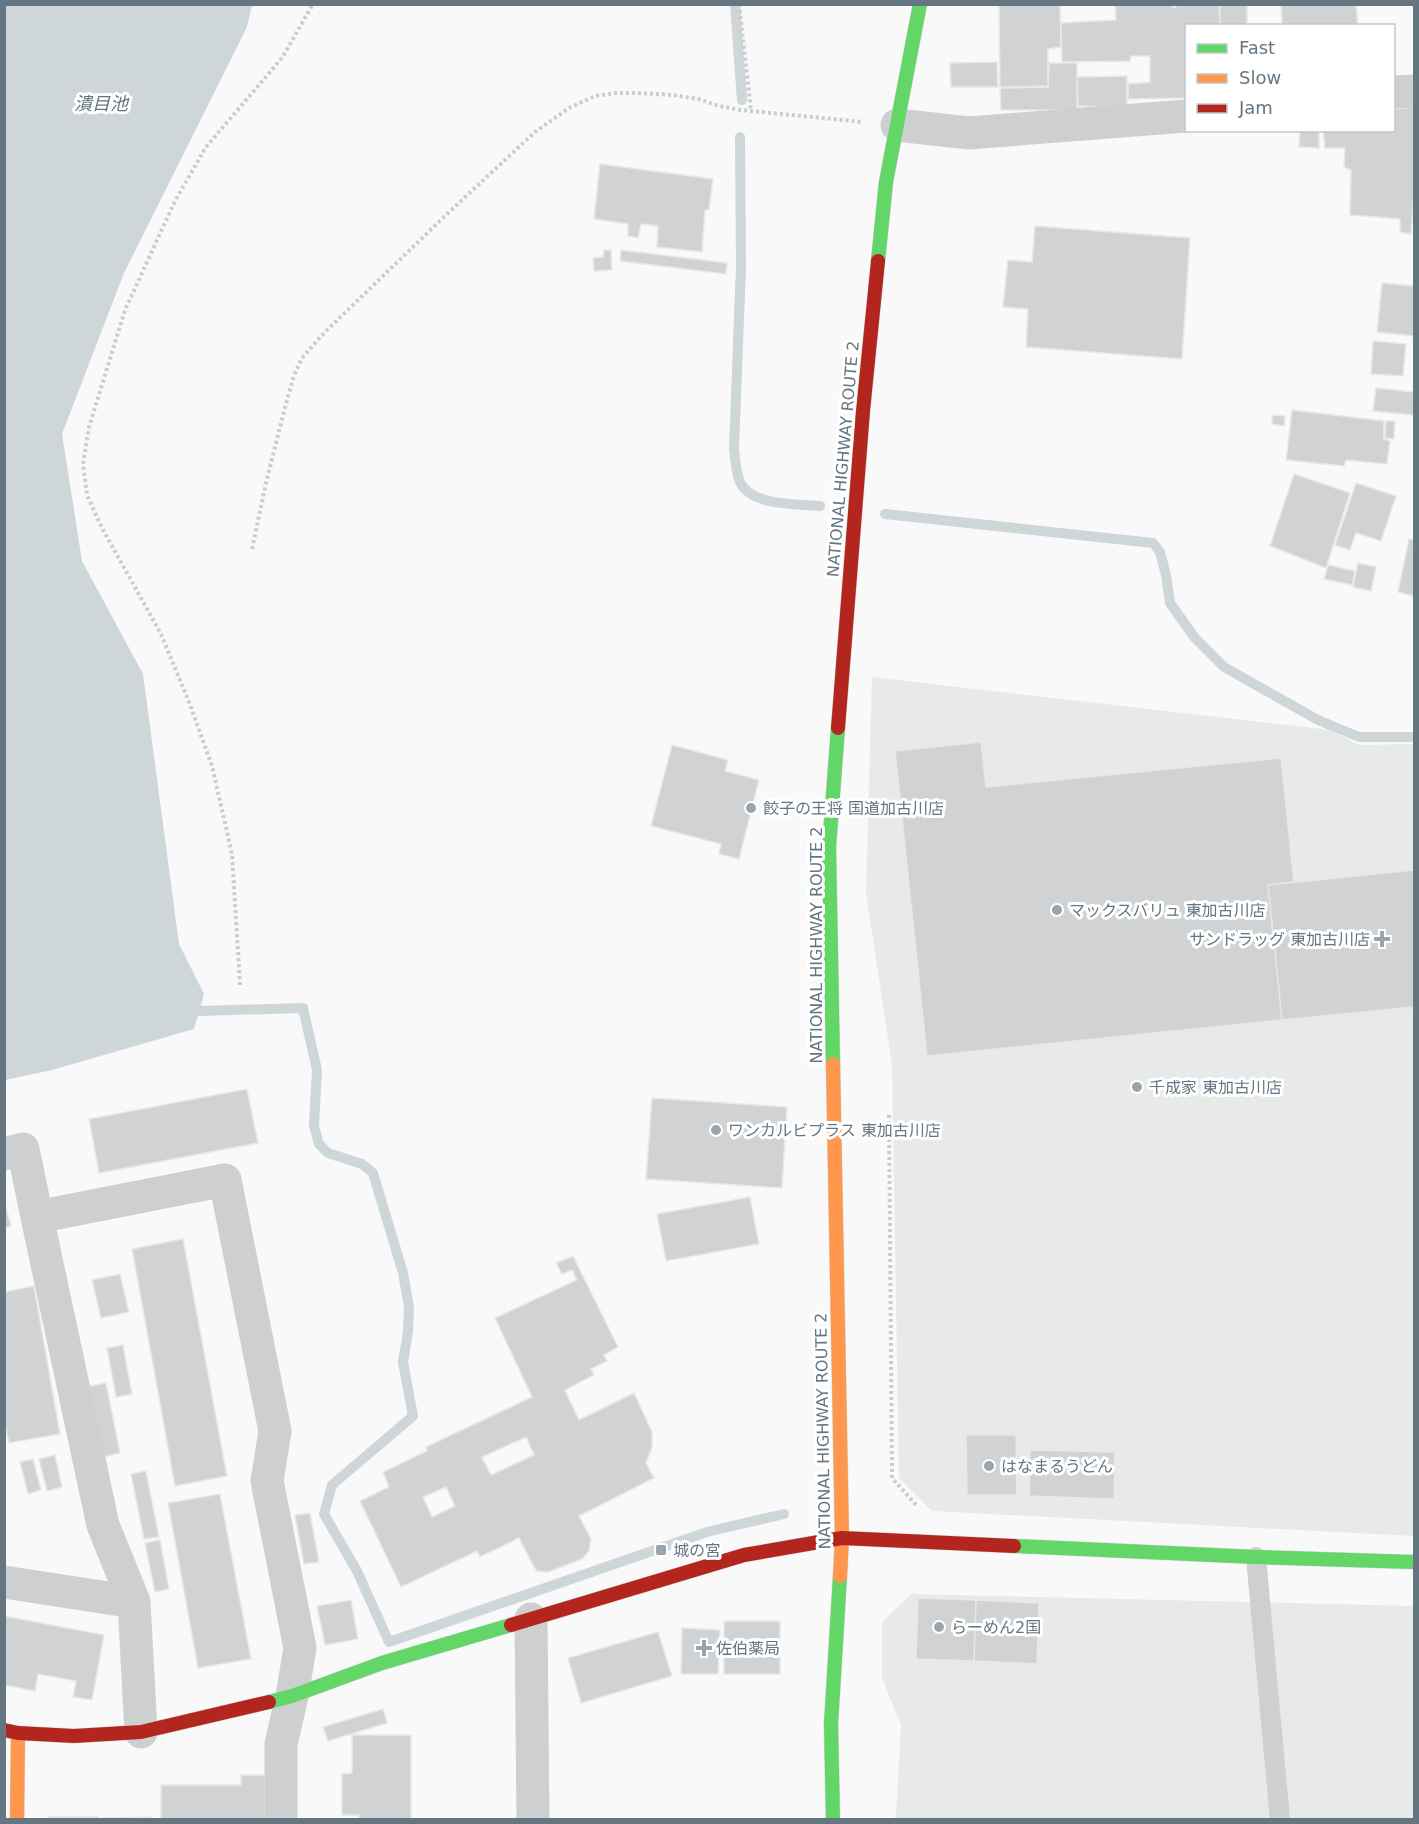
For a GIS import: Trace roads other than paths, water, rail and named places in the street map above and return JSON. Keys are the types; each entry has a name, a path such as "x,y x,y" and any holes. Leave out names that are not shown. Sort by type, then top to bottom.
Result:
{"main road":[{"name":"NATIONAL HIGHWAY ROUTE 2","path":"833,1820 831,1725 842,1538 829,847 864,399 886,182 920,4"},
{"path":"17,1820 11,1731 74,1736 141,1732 292,1696 382,1663 744,1555 842,1538 1414,1562"}],"street":[{"path":"1395,92 1414,91"},
{"path":"897,125 969,133 1185,116"},
{"path":"4,1154 23,1149 103,1525 134,1602 141,1732"},
{"path":"37,1217 225,1180 275,1431 267,1481 300,1648 292,1696 280,1744 280,1820"},
{"path":"4,1582 134,1602"},
{"path":"531,1619 533,1820"}],"lane":[{"path":"1257,1557 1280,1820"}],"water":[{"name":"潰目池","path":"4,5 252,5 247,27 124,273 62,434 82,561 143,674 179,944 204,994 194,1029 52,1070 5,1080"}],"waterway":[{"path":"735,4 742,100"},
{"path":"740,137 741,266 734,449 737,470 740,482 754,496 787,504 820,506"},
{"path":"885,514 1153,543 1160,552 1170,603 1195,638 1224,667 1318,720 1359,737 1414,737"},
{"path":"199,1011 303,1008 317,1070 314,1126 319,1144 328,1153 362,1164 373,1173 403,1273 409,1307 403,1362 413,1416 332,1485 324,1514 357,1571 389,1642 707,1532 784,1514"}],"place":[{"name":"餃子の王将 国道加古川店","path":"751,808"},
{"name":"マックスバリュ 東加古川店","path":"1057,910"},
{"name":"サンドラッグ 東加古川店","path":"1382,939"},
{"name":"千成家 東加古川店","path":"1137,1087"},
{"name":"ワンカルビプラス 東加古川店","path":"716,1130"},
{"name":"はなまるうどん","path":"989,1466"},
{"name":"城の宮","path":"661,1550"},
{"name":"らーめん2国","path":"939,1627"},
{"name":"佐伯薬局","path":"704,1648"}]}
